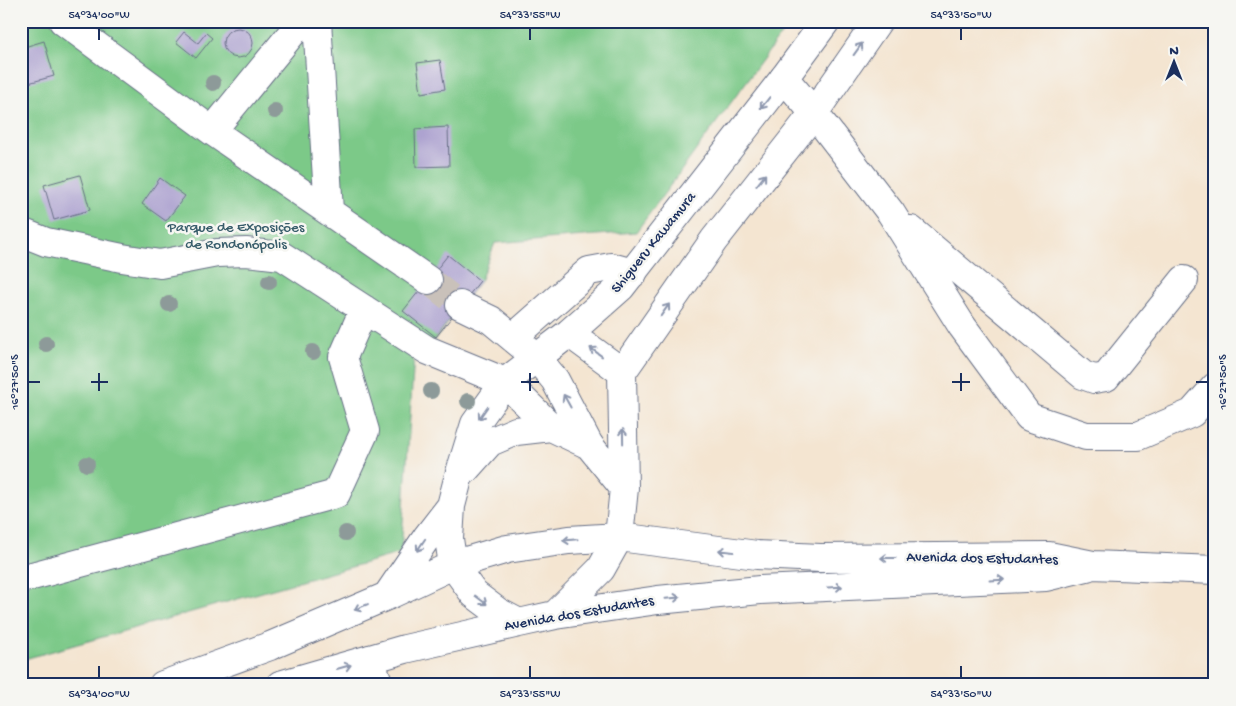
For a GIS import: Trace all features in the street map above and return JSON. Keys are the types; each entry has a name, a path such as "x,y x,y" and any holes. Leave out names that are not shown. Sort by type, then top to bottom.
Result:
{"main road":[{"path":"64,21 92,30 212,130 428,280"},
{"name":"Shigueru Kawamura","path":"519,623 498,612 474,594 453,566 449,539 451,506 475,424 505,382 569,333 621,287 784,78 826,21"},
{"path":"555,615 602,569 618,537 624,488 622,372 714,240 814,113 878,21"},
{"path":"212,130 305,22"},
{"path":"305,22 329,211"},
{"path":"784,78 814,113 891,213 962,326 1029,417 1086,436 1138,436 1192,413 1215,387"},
{"path":"891,213 1083,375 1094,379 1106,377 1184,280"},
{"path":"21,232 46,242 160,264 216,253 246,252 282,256 426,350 505,382 551,427 589,445"},
{"path":"513,338 589,271 611,266 633,273"},
{"path":"962,326 993,300"},
{"path":"460,305 491,320 536,357 555,380 589,445 624,488"},
{"path":"21,579 336,494 365,431 343,357 364,309"},
{"path":"569,333 622,372"},
{"path":"458,479 490,442 516,431 551,427"},
{"path":"386,596 426,537 451,506"},
{"name":"Avenida dos Estudantes","path":"163,685 270,646 453,566 506,549 569,540 618,537 757,555 820,558 1049,556 1093,565"},
{"path":"1093,565 1215,570"},
{"name":"Avenida dos Estudantes","path":"280,685 405,649 555,615 658,600 760,590 1046,577 1093,565"},
{"path":"370,659 380,685"}],"green space":[{"name":"Parque de Exposições de Rondonópolis","path":"21,21 791,21 636,232 495,243 480,281 427,350 414,356 401,553 21,660"}],"building":[{"path":"238,28 249,32 253,43 249,54 238,58 227,54 223,43 227,32"},
{"path":"184,32 198,43 206,33 212,38 196,58 176,42"},
{"path":"44,41 54,76 21,85 21,48"},
{"path":"440,60 445,89 421,93 417,63"},
{"path":"448,127 449,166 416,167 415,129"},
{"path":"80,175 90,210 54,220 44,185"},
{"path":"160,178 185,196 166,221 142,204"},
{"path":"448,255 480,281 436,337 403,311"}],"tunnel":[{"path":"428,280 460,305"}]}
